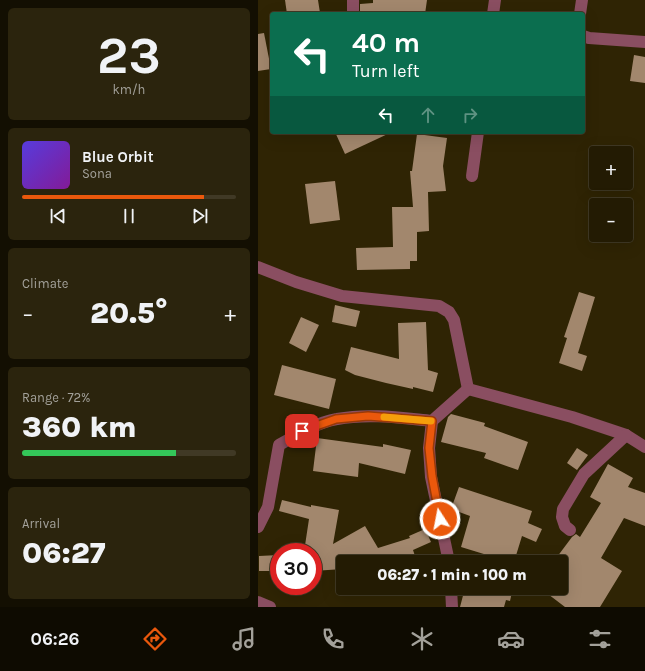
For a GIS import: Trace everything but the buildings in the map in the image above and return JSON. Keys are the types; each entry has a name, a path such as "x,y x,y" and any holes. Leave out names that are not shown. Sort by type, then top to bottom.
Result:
{"street":[{"path":"353,0 353,12"},
{"path":"493,12 495,0"},
{"path":"580,12 582,0"},
{"path":"585,37 645,42"},
{"path":"472,176 478,134"},
{"path":"258,267 296,282 342,296 439,306 448,312 454,320 468,389"},
{"path":"448,555 432,476 429,448 432,421 468,389"},
{"path":"468,389 572,417 626,436 645,447"},
{"path":"258,527 268,507 279,445 302,431 336,419 368,416 432,421"},
{"path":"570,530 566,526 562,517 563,509 584,474 626,436"},
{"path":"451,595 452,607"},
{"path":"258,602 270,607"}],"slow traffic":[{"path":"384,417 431,421"}],"route":[{"path":"302,431 336,419 368,416 432,421 429,448 432,476 440,519"}]}
